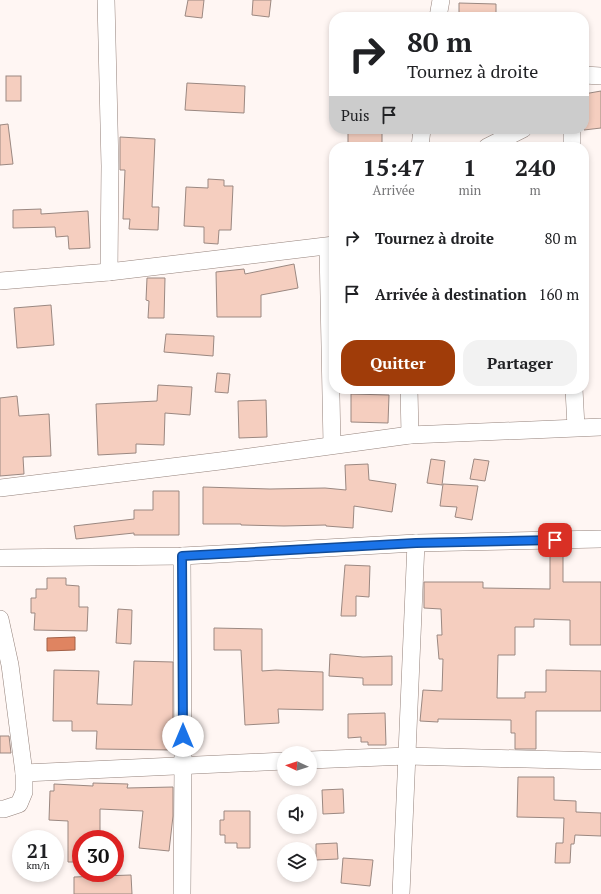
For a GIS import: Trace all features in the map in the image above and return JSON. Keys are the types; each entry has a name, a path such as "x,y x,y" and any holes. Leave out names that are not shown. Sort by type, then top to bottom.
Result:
{"street":[{"path":"106,0 110,166 109,272"},
{"path":"439,12 441,0"},
{"path":"589,75 601,76"},
{"path":"497,142 512,134"},
{"path":"0,281 109,272 329,246"},
{"path":"332,394 332,445"},
{"path":"410,394 410,435"},
{"path":"574,394 576,427"},
{"path":"0,488 410,435 601,427"},
{"path":"0,558 182,556 416,543 601,539"},
{"path":"401,894 416,543"},
{"path":"182,556 182,894"},
{"path":"0,619 5,665 24,773 24,792 18,804 0,809"},
{"path":"317,760 407,756 601,761"},
{"path":"24,773 277,761"}],"shaded area":[{"path":"75,637 75,650 47,651 47,638"}],"building":[{"path":"188,0 204,0 202,18 185,16"},
{"path":"253,0 271,0 269,17 252,15"},
{"path":"459,3 496,4 496,12 459,12"},
{"path":"6,76 21,76 21,101 6,101"},
{"path":"187,83 245,86 244,113 185,110"},
{"path":"601,91 601,128 589,129 589,93"},
{"path":"8,124 13,164 0,165 0,125"},
{"path":"348,134 382,134 382,142 348,142"},
{"path":"120,137 155,139 152,207 159,207 158,230 129,229 130,219 123,219 125,170 120,170"},
{"path":"208,179 224,180 224,186 233,186 231,230 219,230 218,244 204,243 204,227 184,226 186,187 208,188"},
{"path":"41,209 41,214 88,211 90,248 69,249 68,236 56,237 55,227 13,228 13,210"},
{"path":"294,264 298,288 261,295 261,317 217,317 216,272 244,269 245,274"},
{"path":"147,278 165,278 164,318 148,318 149,301 146,300"},
{"path":"51,305 54,345 17,348 14,308"},
{"path":"166,334 214,336 213,356 164,352"},
{"path":"217,373 230,374 228,393 215,392"},
{"path":"158,385 192,387 190,415 165,413 164,445 136,444 136,453 98,455 96,404 157,401"},
{"path":"351,394 389,395 388,423 351,422"},
{"path":"17,396 19,416 49,414 51,456 23,457 24,474 0,476 0,398"},
{"path":"266,400 267,437 239,438 238,401"},
{"path":"431,459 445,461 442,485 427,483"},
{"path":"474,459 489,461 485,481 470,479"},
{"path":"368,464 369,480 396,484 392,512 354,506 353,528 326,525 284,526 203,524 203,487 270,489 325,488 346,490 345,465"},
{"path":"443,484 478,486 472,520 455,517 457,507 440,506"},
{"path":"153,491 179,491 179,535 134,535 134,533 76,539 74,526 134,519 134,510 153,510"},
{"path":"550,556 563,556 563,582 601,582 601,645 570,645 570,620 534,619 534,627 515,627 515,655 498,655 497,698 525,698 525,692 546,692 546,670 601,671 601,711 536,711 536,749 515,749 515,733 511,733 511,720 438,719 438,722 420,721 423,690 442,691 443,659 439,659 437,635 442,635 441,609 424,608 424,582 483,582 483,588 550,589"},
{"path":"345,565 370,566 369,597 356,596 356,616 341,616"},
{"path":"47,578 66,578 66,585 79,586 79,607 88,607 87,631 34,630 35,613 31,613 31,598 36,598 36,589 47,589"},
{"path":"118,609 132,610 131,644 116,643"},
{"path":"214,628 262,629 262,671 276,670 323,672 323,710 278,709 279,723 245,725 241,650 214,650"},
{"path":"330,654 363,657 392,656 392,685 363,685 363,678 329,676"},
{"path":"134,661 173,662 173,750 96,749 97,731 72,731 72,721 53,721 54,670 99,671 97,704 132,705"},
{"path":"385,713 386,745 368,745 368,742 361,742 361,737 348,738 348,714"},
{"path":"0,736 9,736 11,753 0,753"},
{"path":"518,777 554,777 554,800 576,801 576,812 601,813 601,836 575,835 574,844 571,844 570,863 555,863 556,843 563,843 564,818 517,817"},
{"path":"93,783 128,784 127,788 173,787 173,816 169,851 139,848 143,811 100,809 100,830 72,830 72,862 68,862 68,821 49,820 50,791 54,791 54,784 93,786"},
{"path":"343,789 344,813 323,814 322,790"},
{"path":"224,811 250,811 250,848 237,848 237,843 225,843 225,835 220,835 220,820 224,820"},
{"path":"337,843 338,859 317,860 317,844"},
{"path":"343,858 373,860 370,886 341,883"},
{"path":"124,875 131,875 132,894 74,894 74,882 124,882"}],"route":[{"path":"183,736 182,556 416,543 555,540"}]}
